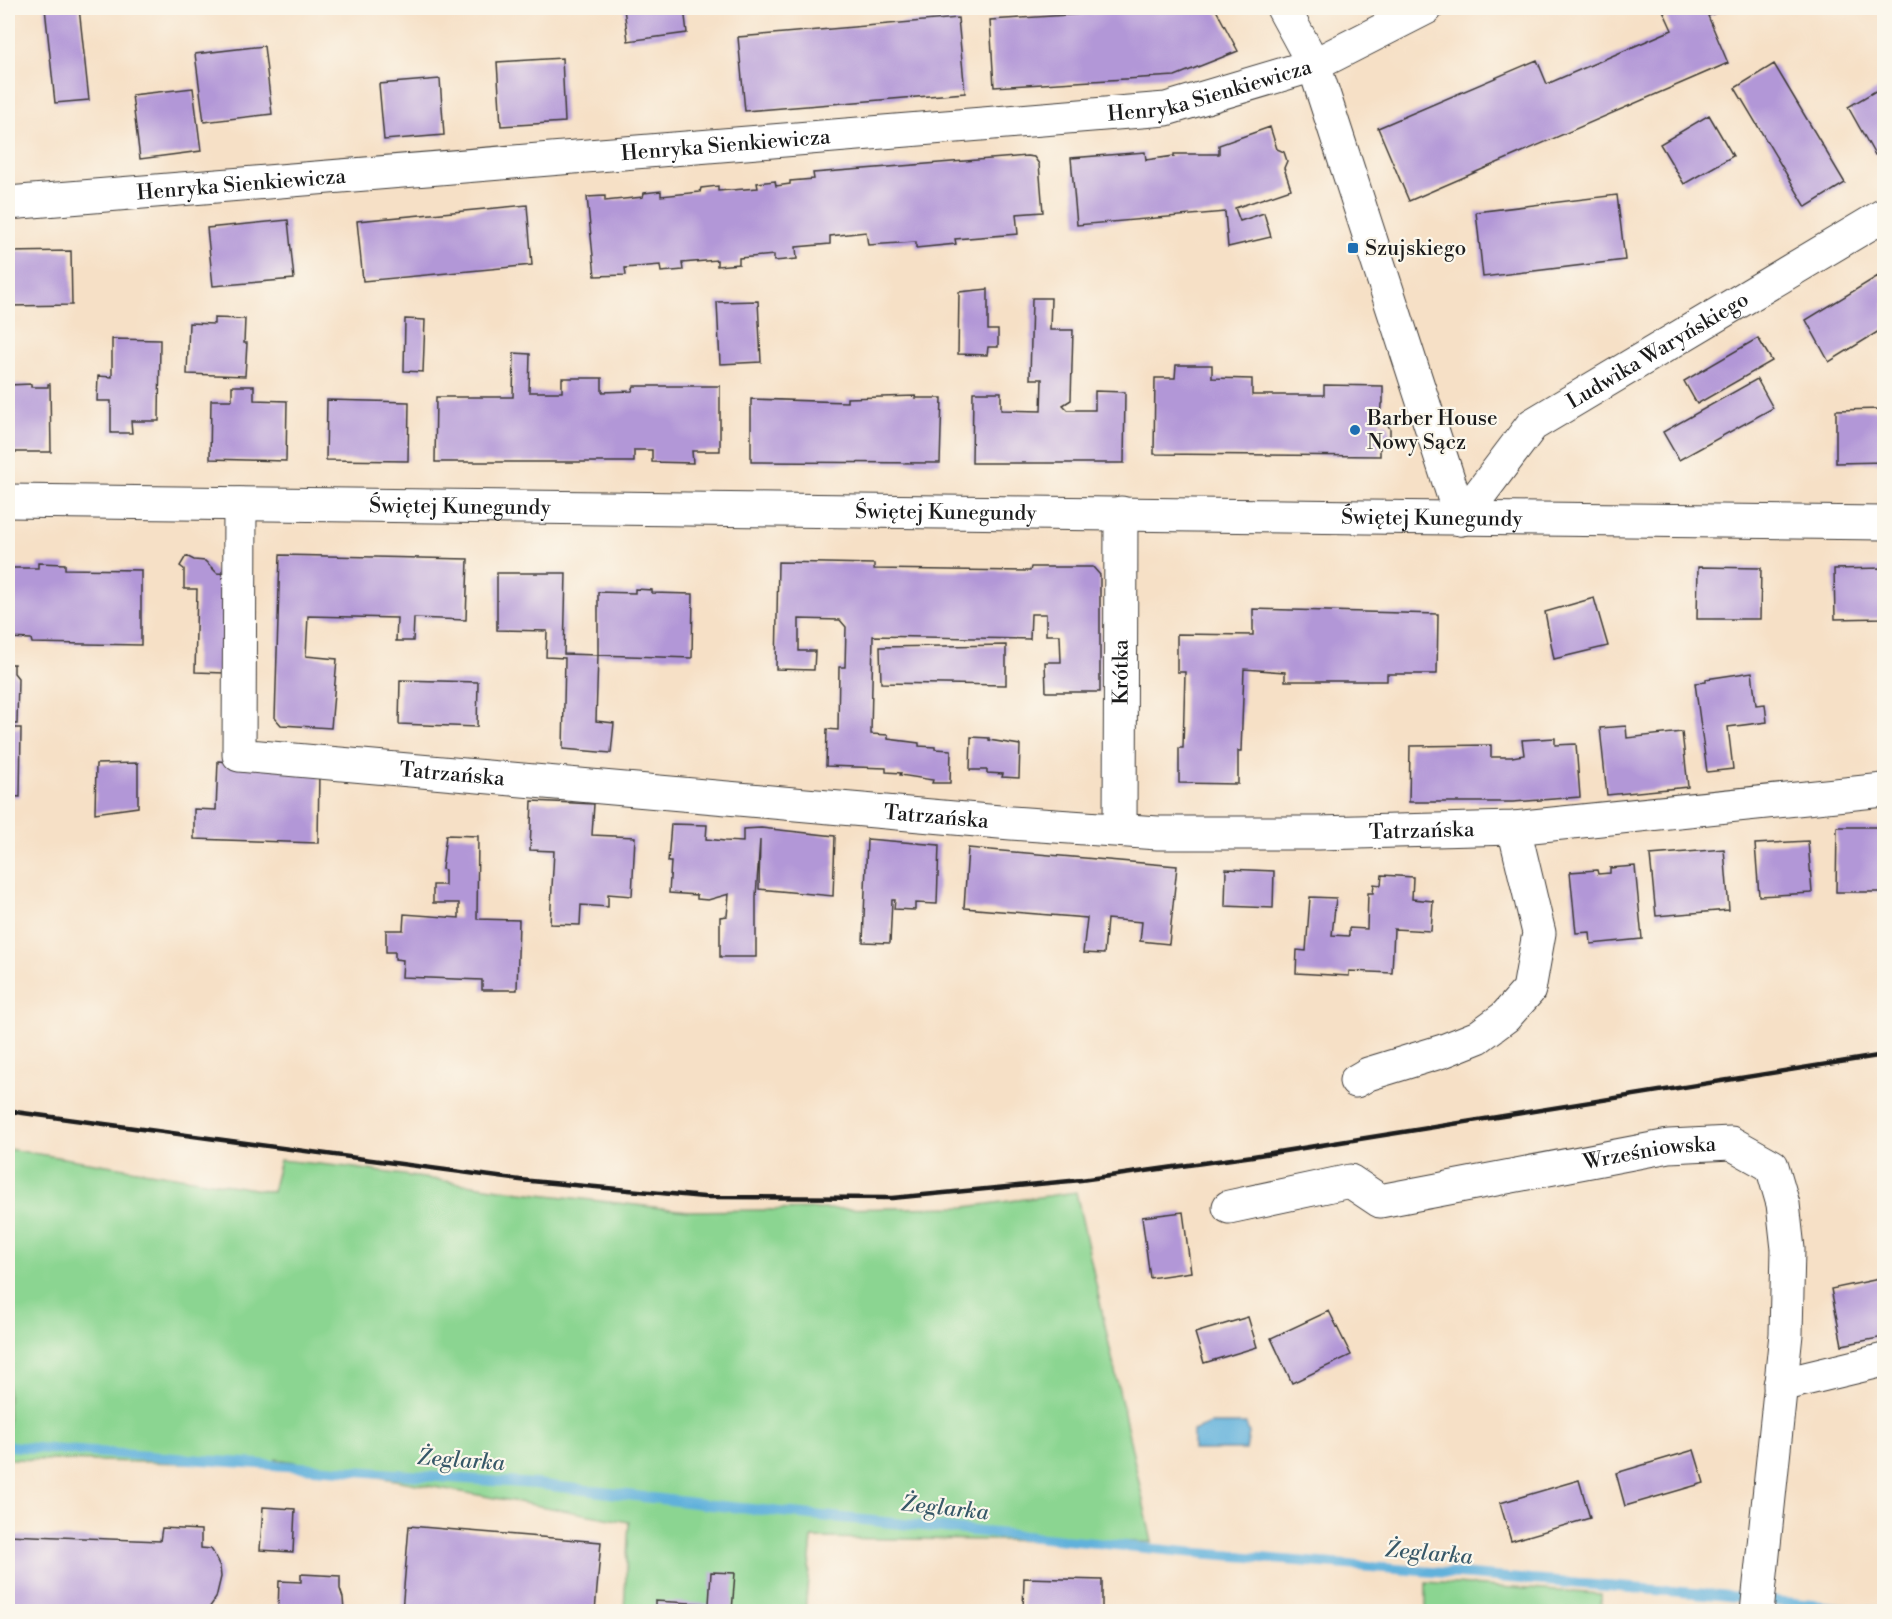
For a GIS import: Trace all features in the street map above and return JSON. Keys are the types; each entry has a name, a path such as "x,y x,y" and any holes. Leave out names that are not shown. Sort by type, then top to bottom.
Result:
{"street":[{"path":"1283,8 1314,65 1461,519"},
{"name":"Henryka Sienkiewicza","path":"8,203 1166,108 1314,65 1426,8"},
{"name":"Ludwika Waryńskiego","path":"1461,519 1532,425 1884,215"},
{"name":"Świętej Kunegundy","path":"8,501 1884,523"},
{"name":"Tatrzańska","path":"240,504 239,755 1011,823 1158,833 1318,833 1514,828 1884,790"},
{"name":"Krótka","path":"1120,830 1121,513"},
{"path":"1356,1082 1368,1074 1443,1051 1478,1037 1505,1017 1529,990 1539,933 1514,828"},
{"name":"Wrześniowska","path":"1229,1207 1350,1181 1380,1201 1668,1146 1731,1143 1772,1166 1783,1204 1788,1249 1786,1334 1758,1598"},
{"path":"1780,1385 1884,1360"}],"green space":[{"path":"8,1149 272,1192 280,1160 348,1167 521,1192 688,1211 966,1207 1076,1192 1152,1542 812,1538 805,1611 624,1611 629,1522 276,1459 275,1465 8,1459"},
{"path":"1426,1582 1601,1594 1601,1611 1426,1611"}],"water":[{"path":"1210,1424 1246,1424 1249,1433 1246,1450 1193,1450 1193,1431"}],"building":[{"path":"45,8 79,8 89,100 55,103"},
{"path":"624,8 684,8 687,33 628,41"},
{"path":"1178,8 1215,8 1238,51 1175,76 994,87 990,20"},
{"path":"1662,8 1727,8 1708,16 1728,63 1409,201 1378,128 1537,60 1547,84 1672,30"},
{"path":"958,18 965,93 745,111 738,37"},
{"path":"8,33 12,56 8,57"},
{"path":"264,46 272,114 204,122 195,54"},
{"path":"562,58 565,122 501,126 497,62"},
{"path":"1774,64 1845,183 1806,207 1735,88"},
{"path":"440,79 444,135 384,140 379,84"},
{"path":"1884,86 1884,149 1875,155 1848,107"},
{"path":"193,88 201,151 140,159 132,95"},
{"path":"1709,115 1733,156 1684,184 1660,144"},
{"path":"1270,127 1277,149 1284,152 1287,161 1284,168 1291,189 1235,208 1240,221 1264,213 1271,237 1228,247 1225,212 1077,225 1071,158 1145,152 1146,160 1174,156 1174,154 1219,154 1219,145"},
{"path":"1034,157 1039,164 1043,212 1016,214 1018,234 955,239 956,244 916,248 916,242 868,245 866,232 830,236 830,244 796,247 797,259 774,261 774,255 739,258 739,264 717,266 717,260 682,263 683,270 661,272 660,265 625,268 626,275 595,276 587,197 605,196 605,201 643,197 644,193 661,191 661,196 700,192 701,188 718,186 718,191 758,188 757,183 775,181 776,186 790,184 790,181 814,179 813,173"},
{"path":"1617,195 1625,260 1483,277 1476,212"},
{"path":"527,205 532,265 363,281 357,221"},
{"path":"288,220 294,279 213,286 207,228"},
{"path":"71,251 72,305 8,306 8,252"},
{"path":"1878,276 1884,286 1884,328 1829,362 1806,320"},
{"path":"988,289 988,330 998,330 998,347 988,347 987,355 958,354 959,292"},
{"path":"1032,298 1051,298 1050,330 1073,330 1071,400 1063,405 1068,410 1095,410 1095,391 1125,392 1124,463 972,463 973,392 1001,392 1001,410 1041,411 1042,379 1030,379"},
{"path":"758,301 761,362 720,364 717,302"},
{"path":"214,318 245,319 244,343 247,343 245,376 187,374 189,323 214,324"},
{"path":"405,319 425,320 423,372 404,371"},
{"path":"1758,338 1772,361 1697,404 1684,381"},
{"path":"112,339 160,340 159,421 131,421 132,433 111,433 111,401 97,401 98,376 112,377"},
{"path":"514,353 530,354 529,392 562,392 562,378 602,378 602,392 632,391 634,386 720,386 720,451 692,451 693,463 652,462 652,450 634,450 634,462 435,462 436,397 513,397"},
{"path":"1176,365 1212,365 1212,378 1252,379 1252,395 1324,395 1324,385 1383,386 1380,423 1387,423 1390,429 1390,440 1386,445 1380,445 1380,456 1154,454 1155,378 1175,378"},
{"path":"1757,379 1773,408 1679,460 1663,432"},
{"path":"31,384 31,387 48,387 50,384 51,452 8,452 8,385"},
{"path":"232,386 254,386 254,400 287,401 286,461 210,459 211,400 232,400"},
{"path":"916,396 915,398 942,398 940,463 751,462 751,399 847,402 847,398"},
{"path":"327,400 409,402 408,461 326,460"},
{"path":"1884,409 1884,462 1836,463 1836,410"},
{"path":"280,555 468,559 466,620 414,618 413,641 396,641 397,618 308,616 306,656 337,659 331,728 281,725 275,718"},
{"path":"186,556 194,560 205,561 217,573 228,574 225,673 195,672 197,589 184,589 184,569 180,566"},
{"path":"778,562 874,564 874,569 1030,571 1031,567 1093,567 1100,575 1100,692 1046,692 1045,662 1061,662 1060,635 1046,635 1046,614 1031,614 1030,639 873,636 871,734 888,735 888,739 919,743 919,746 951,750 950,783 932,783 933,780 886,772 886,768 826,766 827,729 838,730 839,667 845,667 846,627 840,620 799,619 799,651 815,651 814,670 776,669"},
{"path":"38,563 65,564 65,569 141,570 141,645 32,643 31,639 8,638 8,568 38,568"},
{"path":"1698,567 1761,568 1760,619 1697,619"},
{"path":"1884,568 1884,618 1835,619 1834,569"},
{"path":"497,573 566,573 564,654 598,655 596,721 614,723 611,753 563,749 565,658 546,657 547,631 497,630"},
{"path":"635,589 652,590 652,593 693,594 692,658 598,655 598,592 635,593"},
{"path":"1594,598 1608,646 1554,659 1545,612"},
{"path":"1253,609 1438,614 1437,674 1387,674 1387,681 1285,681 1285,672 1244,669 1238,784 1179,783 1179,748 1183,748 1185,672 1177,672 1177,634 1253,635"},
{"path":"1006,645 1006,685 881,683 880,647"},
{"path":"8,664 14,664 14,673 18,678 17,724 8,724"},
{"path":"1752,672 1756,705 1765,704 1767,722 1728,727 1733,769 1707,772 1695,683 1706,682 1706,679"},
{"path":"400,680 478,682 477,727 399,724"},
{"path":"1626,726 1627,738 1682,732 1688,787 1607,795 1600,728"},
{"path":"8,728 21,728 20,797 8,796"},
{"path":"971,737 989,738 989,740 1020,745 1019,778 1002,777 1003,774 987,773 987,770 970,770"},
{"path":"1555,738 1555,745 1576,744 1580,797 1513,802 1409,802 1410,746 1491,745 1491,757 1512,757 1524,755 1522,740"},
{"path":"218,761 319,770 318,843 194,839 194,809 216,810"},
{"path":"138,763 138,807 95,813 96,764"},
{"path":"532,801 594,804 592,835 635,837 632,896 608,894 608,907 581,905 580,925 550,924 554,851 530,850"},
{"path":"671,824 707,825 706,839 725,841 743,842 743,829 761,828 835,836 833,896 759,889 760,840 756,896 756,957 720,957 720,917 727,916 729,894 708,900 697,899 697,895 669,893 671,862 668,862"},
{"path":"1837,827 1884,827 1884,892 1836,892"},
{"path":"446,835 478,836 477,919 519,920 517,990 482,990 482,980 402,977 403,960 395,959 395,952 386,952 386,930 403,930 404,914 459,918 459,903 433,903 433,885 445,885 445,870 442,869"},
{"path":"867,839 939,845 937,904 915,903 915,910 894,909 895,900 892,900 890,943 863,942"},
{"path":"1808,841 1812,893 1759,896 1755,844"},
{"path":"968,848 1177,866 1169,944 1140,941 1142,922 1107,919 1104,954 1083,953 1087,918 964,908"},
{"path":"1724,849 1729,910 1656,916 1650,855"},
{"path":"1635,866 1642,939 1591,944 1590,932 1576,933 1570,872 1597,870 1598,874 1610,873 1610,868"},
{"path":"1226,869 1274,871 1273,908 1225,906"},
{"path":"1382,875 1413,877 1412,899 1433,901 1431,931 1394,929 1392,973 1349,971 1349,976 1296,973 1297,950 1306,951 1310,897 1336,898 1332,935 1349,936 1349,928 1367,929 1368,893 1373,893 1374,884 1381,885"},
{"path":"1183,1212 1191,1272 1150,1278 1142,1217"},
{"path":"1884,1278 1884,1337 1842,1345 1831,1289"},
{"path":"1329,1311 1351,1355 1292,1383 1271,1338"},
{"path":"1248,1317 1257,1347 1204,1363 1195,1333"},
{"path":"1694,1450 1704,1483 1625,1506 1616,1473"},
{"path":"1579,1480 1590,1518 1511,1541 1500,1503"},
{"path":"263,1507 295,1509 293,1552 260,1550"},
{"path":"409,1526 601,1542 595,1611 402,1611"},
{"path":"162,1528 201,1530 201,1548 211,1549 213,1552 220,1567 221,1577 216,1598 207,1611 61,1611 14,1608 14,1602 8,1601 8,1535 160,1541"},
{"path":"711,1572 735,1573 732,1611 655,1611 655,1601 709,1604"},
{"path":"301,1574 340,1576 344,1611 278,1611 279,1581 301,1582"},
{"path":"1024,1578 1102,1580 1102,1611 1023,1611"}],"waterway":[{"name":"Żeglarka","path":"8,1446 535,1484 711,1505 1186,1552 1719,1595 1878,1612"}],"railway":[{"path":"8,1111 520,1180 704,1197 892,1198 1081,1180 1253,1156 1884,1055"}],"place":[{"name":"Szujskiego","path":"1353,248"},
{"name":"Barber House Nowy Sącz","path":"1355,430"}]}
